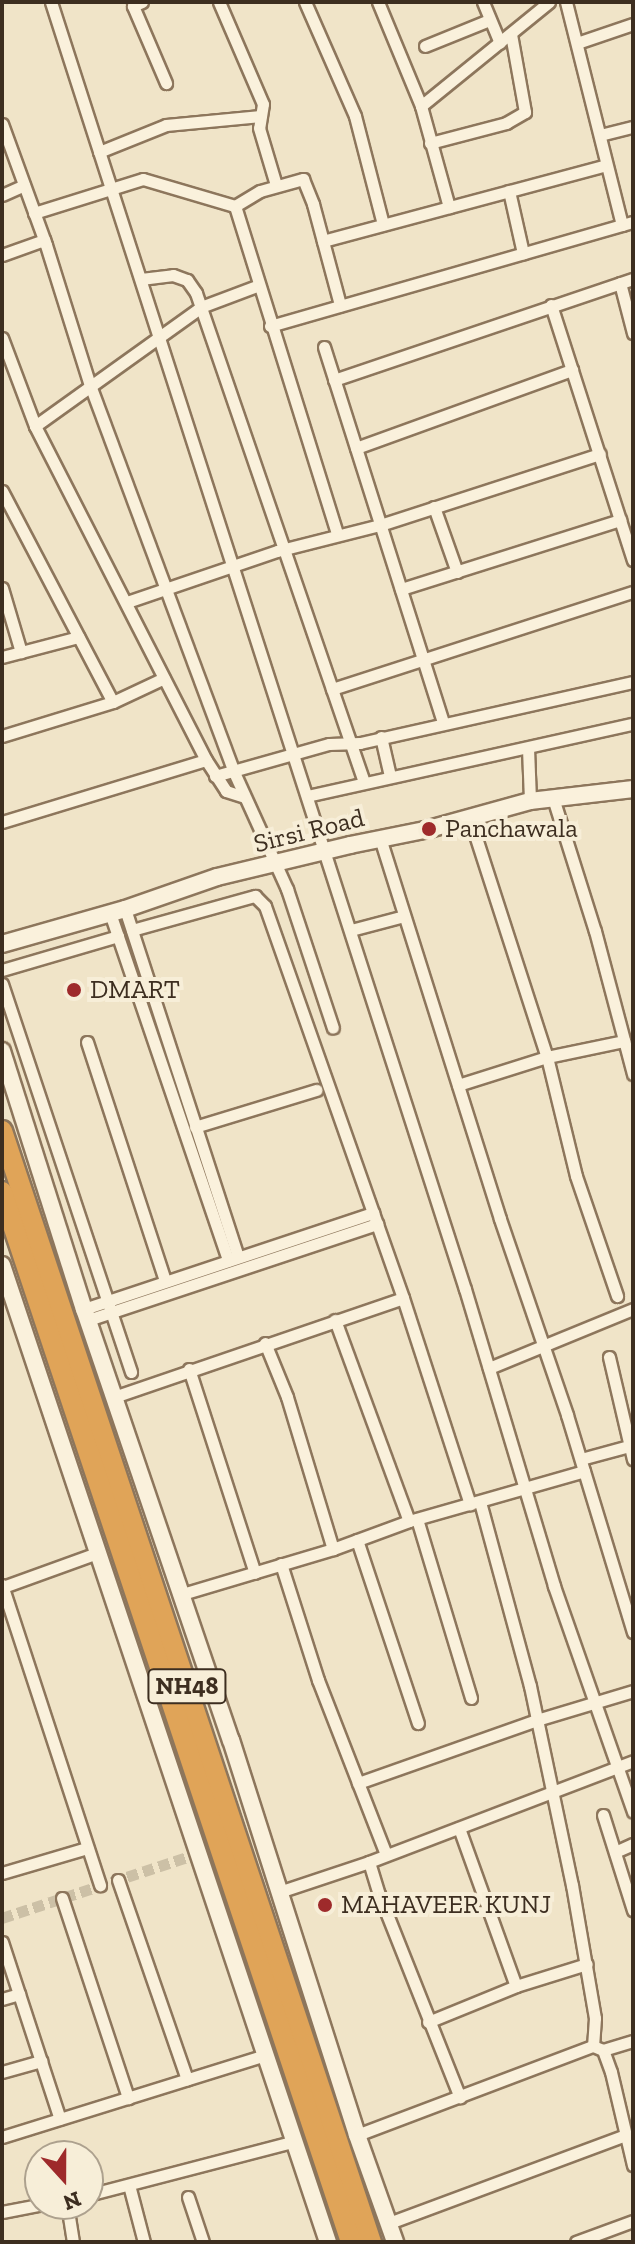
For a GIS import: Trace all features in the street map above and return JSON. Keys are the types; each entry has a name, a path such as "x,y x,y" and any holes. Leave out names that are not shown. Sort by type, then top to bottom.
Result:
{"highway":[{"name":"NH48","path":"2,1131 371,2242"},
{"name":"NH48","path":"2,1192 351,2242"}],"street":[{"path":"51,2 351,930 489,1368 524,1490 633,1812"},
{"path":"142,2 133,6 166,83"},
{"path":"219,2 263,104 259,128 276,185"},
{"path":"305,2 355,116 383,224"},
{"path":"378,2 421,106 449,207"},
{"path":"483,2 500,43"},
{"path":"421,106 549,2"},
{"path":"270,326 628,223 606,165 566,2"},
{"path":"425,46 489,20"},
{"path":"577,43 633,24"},
{"path":"430,143 506,123 525,112 511,34"},
{"path":"99,152 166,125 261,116"},
{"path":"2,124 44,240 90,385 168,588 233,770 287,889 333,1028"},
{"path":"600,135 633,127"},
{"path":"323,241 606,165"},
{"path":"34,213 143,179 235,206 276,185 303,179 340,305"},
{"path":"2,195 24,185"},
{"path":"509,191 523,253"},
{"path":"235,206 257,286 337,533"},
{"path":"2,255 44,240"},
{"path":"141,279 173,275 187,280 201,307 364,782"},
{"path":"334,380 633,279"},
{"path":"620,283 633,333"},
{"path":"35,426 201,307 257,286"},
{"path":"551,305 633,560"},
{"path":"2,338 7,366 35,426 206,760 226,791 244,797"},
{"path":"324,347 443,723"},
{"path":"356,448 572,370"},
{"path":"127,602 284,549 337,533 380,525 600,454"},
{"path":"2,491 113,702"},
{"path":"434,507 457,572"},
{"path":"401,589 620,520"},
{"path":"2,588 21,652"},
{"path":"332,689 633,592"},
{"path":"2,657 78,637"},
{"path":"2,736 113,702 164,678"},
{"path":"215,776 329,744 381,737 633,682"},
{"path":"307,796 390,775 633,724"},
{"path":"381,737 390,775"},
{"path":"528,748 530,801"},
{"path":"2,822 206,760"},
{"name":"Sirsi Road","path":"4,943 118,911 217,877 429,829 530,801 633,789"},
{"path":"553,798 595,931 633,1074"},
{"path":"469,816 547,1057 576,1176 617,1296"},
{"path":"380,838 632,1625"},
{"path":"132,930 255,896 260,899 475,1503 537,1720 587,1964 598,2048 631,2148 633,2165"},
{"path":"118,911 132,930 233,1258"},
{"path":"118,911 118,936 233,1258"},
{"path":"351,930 404,916"},
{"path":"2,970 118,936"},
{"path":"2,984 131,1372"},
{"path":"458,1085 547,1057 624,1041"},
{"path":"87,1042 165,1281"},
{"path":"2,1051 86,1315 231,1740 357,2135 395,2242"},
{"path":"195,1127 316,1090"},
{"path":"110,1306 165,1281 233,1258 375,1219"},
{"path":"86,1315 375,1219"},
{"path":"2,1265 328,2242"},
{"path":"114,1397 403,1298"},
{"path":"489,1368 633,1309"},
{"path":"335,1320 413,1520 471,1698"},
{"path":"265,1343 287,1397 333,1549"},
{"path":"609,1357 633,1459"},
{"path":"189,1369 255,1573"},
{"path":"179,1595 333,1549 413,1520 524,1490 631,1445"},
{"path":"357,1540 418,1723"},
{"path":"97,1553 2,1586 100,1885"},
{"path":"281,1564 318,1680 386,1854"},
{"path":"358,1783 537,1720 633,1691"},
{"path":"279,1892 369,1862 633,1761"},
{"path":"603,1815 633,1910"},
{"path":"459,1828 516,1986"},
{"path":"615,1852 633,1844"},
{"path":"2,1873 87,1848"},
{"path":"369,1862 428,2022 460,2098"},
{"path":"118,1880 187,2079"},
{"path":"62,1898 128,2098"},
{"path":"2,1942 60,2119"},
{"path":"428,2022 516,1986 587,1964"},
{"path":"2,1999 19,1994"},
{"path":"357,2135 598,2048 633,2041"},
{"path":"2,2137 265,2055"},
{"path":"2,2072 41,2061"},
{"path":"389,2223 625,2135"},
{"path":"104,2191 295,2141"},
{"path":"129,2185 144,2242"},
{"path":"188,2197 203,2242"},
{"path":"2,2212 24,2208"},
{"path":"70,2220 73,2242"},
{"path":"576,2242 633,2221"}],"tunnel":[{"path":"2,1918 200,1853"}],"place":[{"name":"Panchawala","path":"429,829"},
{"name":"DMART","path":"74,990"},
{"name":"MAHAVEER KUNJ","path":"325,1905"}]}
